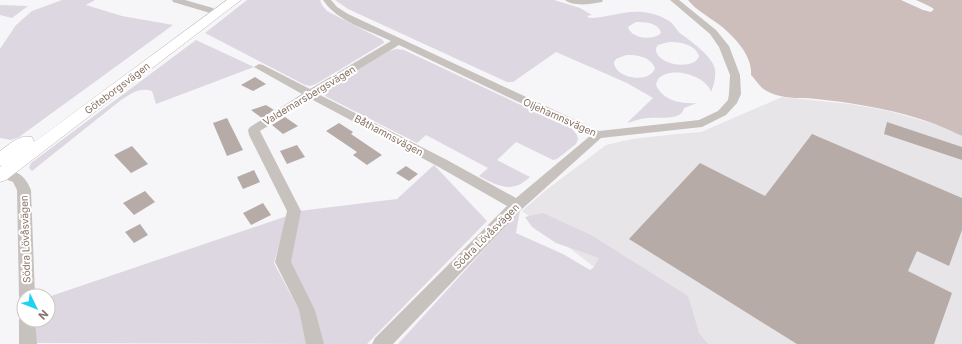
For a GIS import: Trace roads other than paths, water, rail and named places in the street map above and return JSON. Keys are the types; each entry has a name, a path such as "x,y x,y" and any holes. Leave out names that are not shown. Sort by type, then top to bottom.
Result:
{"main road":[{"name":"Göteborgsvägen","path":"1,166 223,0"},
{"name":"Göteborgsvägen","path":"1,166 18,162 235,0"}],"street":[{"path":"176,0 210,10"},
{"name":"Oljehamnsvägen","path":"327,0 334,10 345,16 598,135 702,122 722,113 733,101 735,94 735,75 724,46 706,26 674,0"},
{"path":"569,0 585,2 599,0"},
{"name":"Valdemarsbergsvägen","path":"315,344 307,310 282,262 294,211 255,135 254,130 310,94 399,41"},
{"name":"Båthamnsvägen","path":"260,66 442,163 517,205"},
{"name":"Södra Lövåsvägen","path":"381,344 517,205 598,135"},
{"name":"Södra Lövåsvägen","path":"1,166 21,181 24,190 27,288"},
{"path":"28,328 28,344"}]}
